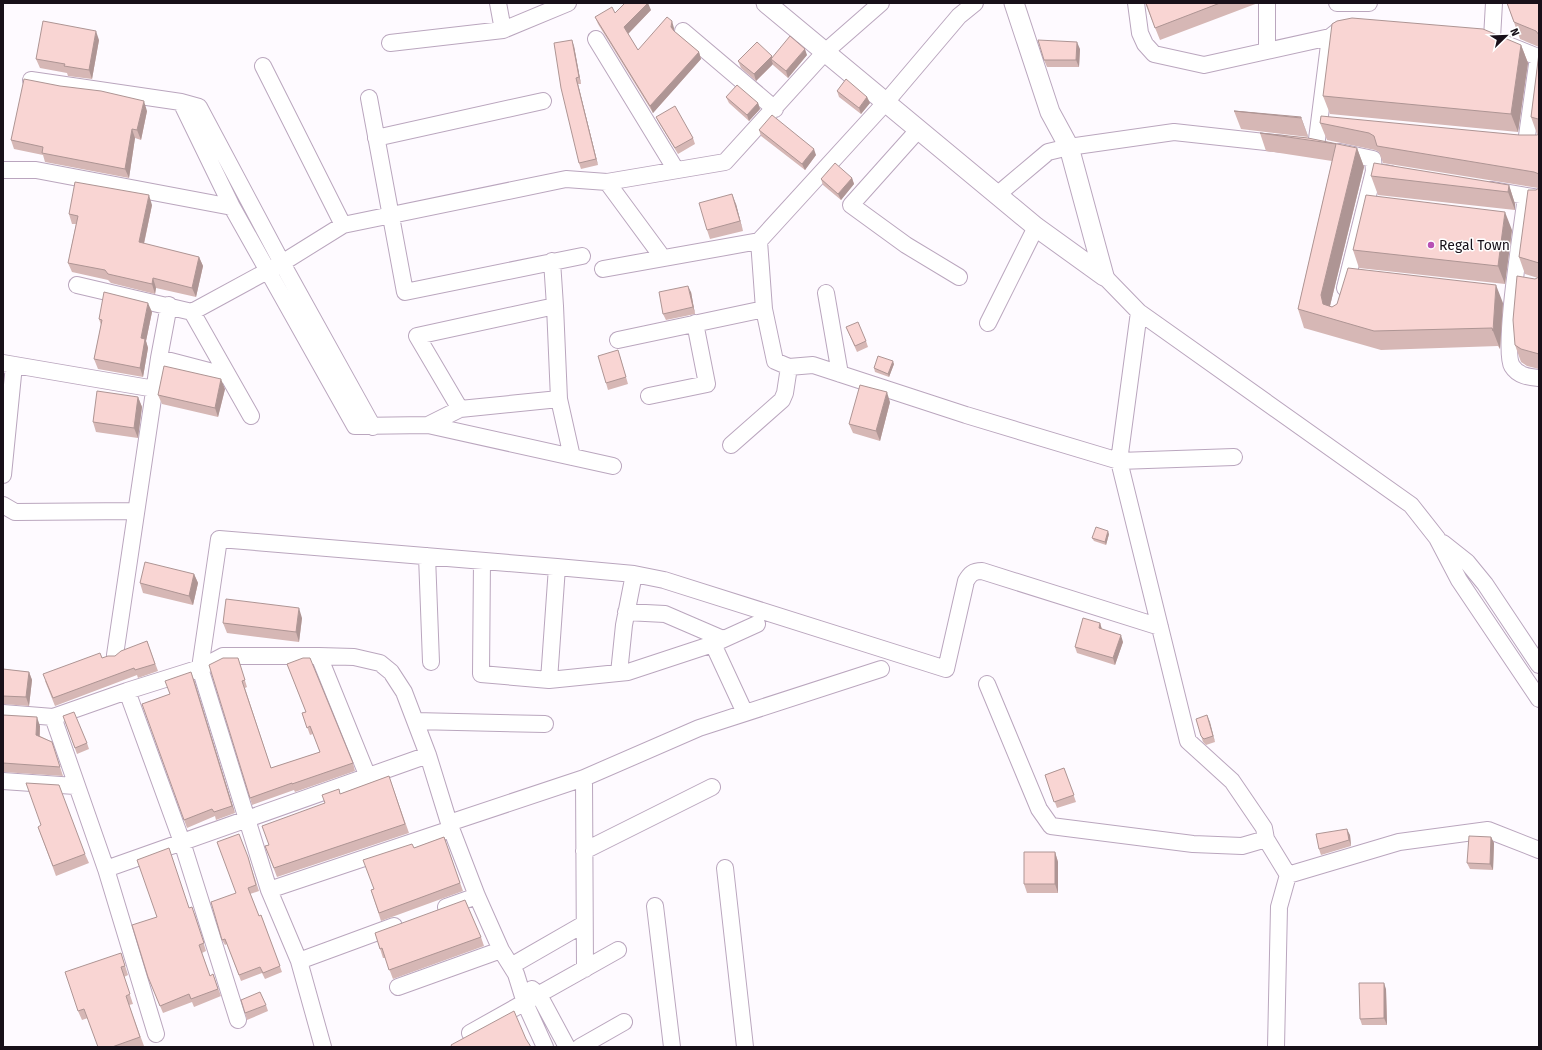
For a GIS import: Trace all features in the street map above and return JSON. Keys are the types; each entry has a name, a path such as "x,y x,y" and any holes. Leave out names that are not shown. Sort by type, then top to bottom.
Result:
{"street":[{"path":"498,3 503,30"},
{"path":"390,43 503,30 568,3"},
{"path":"192,312 268,271 343,225 566,179 607,182 725,162 775,109 825,52 881,3"},
{"path":"603,269 759,241 886,102 959,16 976,3"},
{"path":"1014,3 1050,112 1068,147 1104,276"},
{"path":"1136,3 1140,33 1145,44 1154,54 1204,65 1330,37 1339,30 1358,26 1366,27"},
{"path":"1267,3 1267,51"},
{"path":"1337,3 1368,3"},
{"path":"1494,3 1485,38 1538,57 1533,144 1510,141"},
{"path":"776,6 825,52 1036,228 1104,276 1139,312 1411,505 1437,538 1459,580 1539,699"},
{"path":"683,31 775,109"},
{"path":"1316,147 1330,37"},
{"path":"596,39 676,170"},
{"path":"263,66 343,225"},
{"path":"31,80 199,106 372,426"},
{"path":"370,98 405,292 582,256"},
{"path":"376,138 543,101"},
{"path":"181,102 232,207 355,426 428,425 613,466"},
{"path":"1320,123 1336,124"},
{"path":"919,129 851,205 906,245 959,277"},
{"path":"997,195 1048,152 1068,147 1174,132 1316,147 1373,159 1374,204 1356,276 1341,303"},
{"path":"3,170 36,170 232,207"},
{"path":"1374,171 1405,176"},
{"path":"607,182 663,258"},
{"path":"1473,188 1533,197 1515,220 1513,289 1510,326 1510,361 1516,371 1521,375 1539,378"},
{"path":"988,323 1036,228"},
{"path":"759,241 764,309 775,361 789,367 813,365 966,415 1119,461 1234,457"},
{"path":"552,261 559,399 572,457"},
{"path":"76,285 169,305 192,312 251,416"},
{"path":"826,293 840,374"},
{"path":"115,655 159,358 169,305"},
{"path":"460,409 417,336 555,306"},
{"path":"618,340 764,309"},
{"path":"1139,312 1119,461 1188,741 1232,781 1264,828 1266,838 1288,875 1279,907 1276,1047"},
{"path":"649,396 707,384 695,323"},
{"path":"159,358 228,376"},
{"path":"3,475 8,364 155,389"},
{"path":"731,445 782,400 785,393 789,367"},
{"path":"428,425 460,409 559,399"},
{"path":"3,505 15,512 136,511"},
{"path":"1437,538 1467,562 1482,579 1538,663 1521,674"},
{"path":"323,1047 299,961 269,890 200,668 219,539 634,574 664,580 946,669 966,581 970,574 976,571 982,571 1160,627"},
{"path":"427,556 431,662"},
{"path":"482,561 481,674 549,680 619,673 718,642 757,624"},
{"path":"549,680 557,567"},
{"path":"619,673 626,612 634,574"},
{"path":"626,612 665,614 718,642 745,713"},
{"path":"3,712 53,717 127,691 200,668 223,656 354,657 380,664 390,672 404,692 428,755 450,826 477,896 501,950 514,970 539,995 567,1047"},
{"path":"320,656 368,777"},
{"path":"269,890 584,778 699,728 881,669"},
{"path":"987,684 1039,809 1051,826 1193,844 1242,846 1266,838"},
{"path":"127,691 182,842 238,1020"},
{"path":"53,717 75,786 106,870 156,1034"},
{"path":"415,721 544,724"},
{"path":"106,870 428,755"},
{"path":"584,778 585,969"},
{"path":"3,781 75,786"},
{"path":"584,851 712,787"},
{"path":"1288,875 1399,842 1488,830 1539,850"},
{"path":"725,868 745,1047"},
{"path":"432,912 477,896"},
{"path":"655,906 672,1047"},
{"path":"299,961 410,921"},
{"path":"514,970 584,924"},
{"path":"398,987 501,950"},
{"path":"470,1033 618,950"},
{"path":"514,970 525,1003 545,1047"},
{"path":"580,1047 624,1022"}],"building":[{"path":"625,3 648,3 624,27 638,50 667,17 672,21 671,27 674,31 699,52 650,106 595,17 612,7 615,13"},
{"path":"1146,3 1220,3 1155,28"},
{"path":"1507,3 1539,3 1539,35 1536,31 1514,22"},
{"path":"1352,18 1483,29 1521,45 1511,114 1323,96 1332,24 1337,21"},
{"path":"43,21 96,31 89,70 36,59"},
{"path":"790,36 805,49 786,71 771,59"},
{"path":"572,40 579,77 576,78 596,159 579,163 561,88 554,43"},
{"path":"1038,40 1077,42 1076,60 1044,60"},
{"path":"757,42 772,56 754,74 738,61"},
{"path":"1539,53 1539,120 1531,117"},
{"path":"24,79 60,86 101,91 144,101 137,130 132,129 125,169 42,153 43,147 11,140"},
{"path":"846,79 867,97 859,108 837,91"},
{"path":"737,85 758,103 747,115 726,97"},
{"path":"675,106 693,138 675,148 656,117"},
{"path":"1234,111 1301,117 1301,118"},
{"path":"772,115 814,149 802,164 759,130"},
{"path":"1321,116 1519,135 1539,134 1539,174 1377,146 1374,136 1369,133 1320,123"},
{"path":"1260,133 1308,138 1357,148 1321,295 1323,304 1332,307 1337,304 1348,268 1496,285 1493,331 1492,328 1374,331 1298,309 1336,144"},
{"path":"835,163 852,178 838,194 821,179"},
{"path":"1374,163 1509,185 1508,192 1371,176"},
{"path":"75,182 149,195 139,242 199,257 192,288 153,278 152,284 108,274 105,270 68,263 78,216 69,214"},
{"path":"1539,188 1539,263 1519,257 1528,190 1536,190"},
{"path":"732,194 740,221 707,230 699,203"},
{"path":"1366,195 1505,212 1498,266 1353,250"},
{"path":"1517,276 1535,279 1539,277 1539,354 1521,349 1515,345 1513,320"},
{"path":"688,286 693,307 663,314 659,292"},
{"path":"104,292 148,303 141,338 145,339 140,368 94,359 102,320 99,319"},
{"path":"858,322 866,341 855,346 846,327"},
{"path":"618,350 626,377 606,383 598,356"},
{"path":"878,356 893,361 888,374 874,368"},
{"path":"164,366 221,379 215,408 158,395"},
{"path":"860,385 887,392 876,431 849,424"},
{"path":"97,391 138,397 134,428 93,422"},
{"path":"1096,527 1108,531 1105,542 1092,538"},
{"path":"145,562 194,574 189,596 140,583"},
{"path":"226,599 299,608 296,632 223,623"},
{"path":"1083,618 1100,623 1099,628 1121,635 1113,658 1075,647"},
{"path":"147,641 155,664 135,670 134,668 53,698 43,674 100,653 102,658 115,656 121,651"},
{"path":"223,658 238,658 245,680 242,681 271,768 320,752 310,726 307,728 302,713 306,712 287,664 303,658 310,658 353,763 250,798 209,665"},
{"path":"3,669 29,672 26,697 3,696"},
{"path":"191,672 232,806 214,812 212,809 184,820 142,704 170,694 165,681"},
{"path":"74,712 87,743 75,748 63,716"},
{"path":"3,715 37,717 36,735 52,742 60,767 3,763"},
{"path":"1207,715 1213,736 1204,739 1201,736 1196,719"},
{"path":"1064,768 1074,795 1054,802 1045,775"},
{"path":"389,776 405,824 274,868 265,846 269,845 262,826 325,803 322,795 339,789 340,794"},
{"path":"26,783 59,785 85,854 53,866 38,827 41,825"},
{"path":"1347,829 1349,840 1319,849 1316,834"},
{"path":"239,834 248,857 256,885 248,888 259,916 261,915 280,966 263,973 260,967 239,975 225,939 222,940 211,902 236,893 217,842"},
{"path":"1469,836 1491,837 1490,864 1467,863"},
{"path":"444,837 460,883 379,913 371,890 374,889 363,860 412,844 414,848"},
{"path":"169,848 189,908 192,907 204,943 199,945 210,976 213,974 218,989 191,999 189,994 160,1006 148,977 132,925 157,917 137,860"},
{"path":"1024,852 1055,852 1055,884 1024,884"},
{"path":"465,900 481,937 389,970 382,948 380,949 375,933"},
{"path":"121,953 125,966 121,967 130,994 126,996 140,1037 112,1047 98,1047 84,1009 78,1011 65,972"},
{"path":"1359,983 1384,983 1384,1018 1360,1019"},
{"path":"260,992 266,1005 245,1013 241,1000"},
{"path":"514,1011 531,1047 452,1047 451,1045"}],"place":[{"name":"Regal Town","path":"1431,245"}]}
